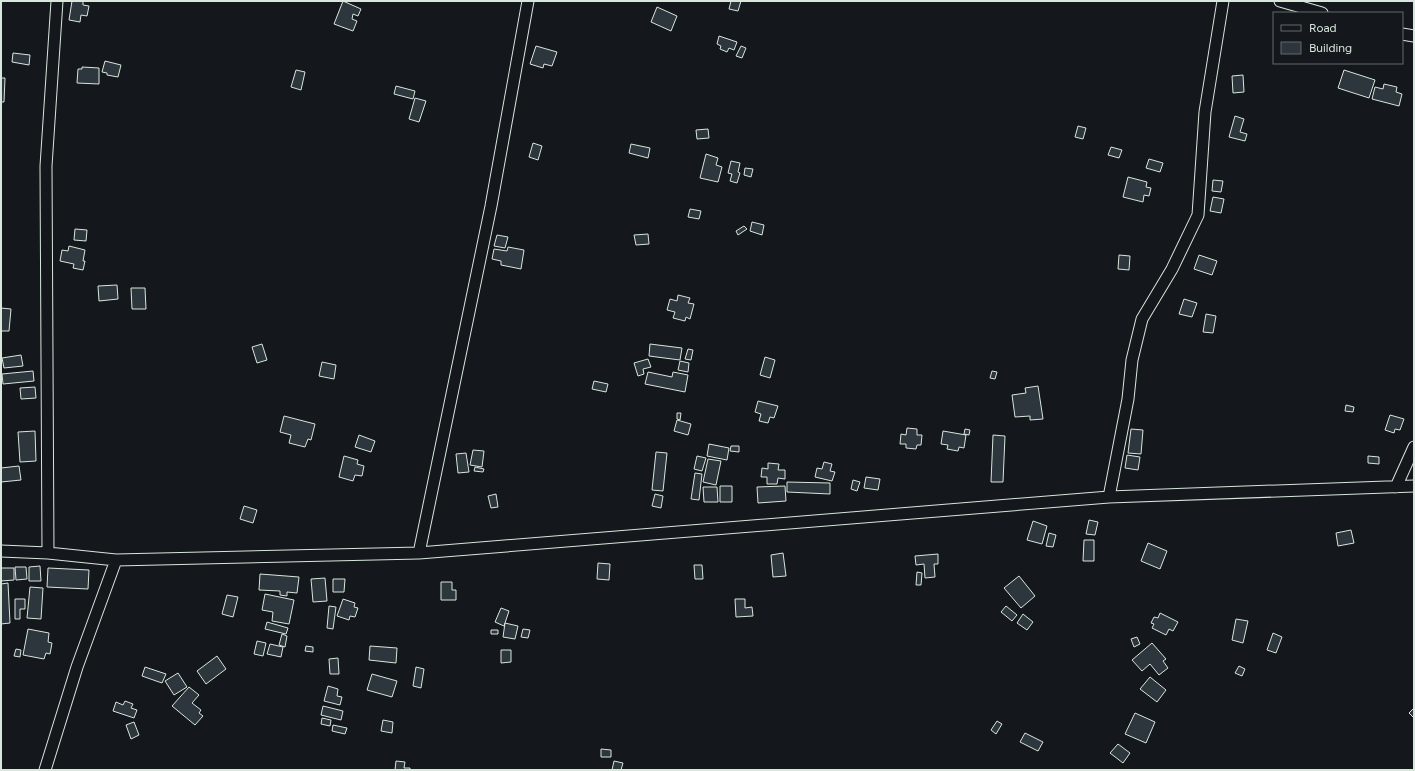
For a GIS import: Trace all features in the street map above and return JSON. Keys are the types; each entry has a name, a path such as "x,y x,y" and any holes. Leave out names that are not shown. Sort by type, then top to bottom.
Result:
{"street":[{"path":"48,553 46,166 57,1"},
{"path":"419,552 491,206 528,1"},
{"path":"1109,497 1128,400 1132,360 1142,319 1172,269 1198,216 1205,112 1223,1"},
{"path":"1280,1 1318,12"},
{"path":"1403,34 1414,36"},
{"path":"1396,486 1414,447"},
{"path":"1,551 48,553 116,560 419,552 1109,497 1414,486"},
{"path":"45,770 76,667 116,560"}],"building":[{"path":"72,1 83,1 83,5 89,6 87,16 81,15 80,22 69,20"},
{"path":"343,1 361,9 358,16 353,14 352,19 357,21 353,31 334,24"},
{"path":"731,1 741,1 738,11 729,9"},
{"path":"657,7 677,16 671,31 651,22"},
{"path":"719,36 737,42 734,50 729,48 727,52 720,49 721,46 717,44"},
{"path":"536,46 557,52 552,66 544,64 543,68 530,64"},
{"path":"741,46 746,48 742,58 736,56"},
{"path":"13,53 30,55 29,65 12,62"},
{"path":"105,61 121,65 118,77 107,75 107,73 102,72"},
{"path":"82,67 99,68 99,84 77,83 78,69 82,69"},
{"path":"296,70 305,72 301,90 291,87"},
{"path":"1344,70 1375,80 1369,98 1338,88"},
{"path":"1243,75 1244,92 1233,93 1232,76"},
{"path":"1,78 5,78 4,102 1,102"},
{"path":"1384,84 1397,87 1396,92 1402,94 1399,106 1372,99 1375,87 1383,89"},
{"path":"396,86 415,91 413,99 394,94"},
{"path":"415,98 426,101 419,122 409,119"},
{"path":"1235,116 1244,119 1240,132 1247,134 1245,141 1229,137"},
{"path":"1078,126 1086,128 1083,139 1075,137"},
{"path":"708,129 709,138 697,139 696,130"},
{"path":"533,143 542,146 538,160 529,157"},
{"path":"631,144 650,148 648,158 629,153"},
{"path":"1111,147 1122,150 1119,158 1108,155"},
{"path":"706,154 718,158 716,165 722,167 718,182 700,178"},
{"path":"1149,159 1163,163 1160,172 1146,168"},
{"path":"731,161 740,163 738,172 740,173 737,183 730,181 732,174 728,173"},
{"path":"745,168 753,169 751,177 744,175"},
{"path":"1128,177 1147,182 1146,187 1151,188 1149,196 1144,195 1143,202 1123,197"},
{"path":"1213,180 1223,181 1221,192 1212,191"},
{"path":"1213,197 1224,199 1221,213 1210,211"},
{"path":"690,209 701,211 699,219 688,217"},
{"path":"752,222 764,225 762,235 750,231"},
{"path":"744,226 747,229 738,235 736,231"},
{"path":"75,229 87,230 86,241 74,240"},
{"path":"648,234 649,244 636,245 634,235"},
{"path":"497,235 508,237 505,248 494,246"},
{"path":"69,246 85,250 83,270 73,268 74,264 60,261 62,250 68,251"},
{"path":"508,247 524,250 521,269 501,265 501,261 492,259 494,249 507,251"},
{"path":"1119,255 1130,256 1129,270 1118,269"},
{"path":"1199,255 1217,261 1212,275 1194,269"},
{"path":"117,285 118,299 99,301 98,286"},
{"path":"131,288 145,288 146,309 132,309"},
{"path":"678,295 690,298 688,303 694,304 690,319 686,317 685,321 673,318 675,312 667,310 670,299 677,301"},
{"path":"1184,299 1197,303 1192,317 1179,314"},
{"path":"1,308 11,309 9,331 1,331"},
{"path":"1206,314 1216,316 1213,333 1203,332"},
{"path":"262,344 267,360 257,363 252,347"},
{"path":"650,344 682,348 680,360 649,356"},
{"path":"688,349 693,350 691,360 685,359"},
{"path":"21,355 23,366 4,368 2,358"},
{"path":"765,357 775,360 770,378 760,375"},
{"path":"648,359 651,367 643,369 644,374 638,376 634,363"},
{"path":"680,361 689,363 688,372 678,370"},
{"path":"322,362 336,365 334,379 319,376"},
{"path":"33,371 34,381 3,384 2,374"},
{"path":"992,371 997,372 995,379 990,378"},
{"path":"648,372 672,377 673,372 688,375 685,392 645,384"},
{"path":"594,381 608,384 606,392 592,389"},
{"path":"1038,386 1043,419 1030,420 1030,416 1015,417 1012,395 1026,393 1025,388"},
{"path":"35,387 36,398 21,399 20,388"},
{"path":"758,401 778,406 774,418 770,417 768,423 759,421 761,414 755,412"},
{"path":"1346,405 1354,407 1353,412 1345,411"},
{"path":"677,413 681,413 680,420 677,419"},
{"path":"1390,415 1404,419 1400,430 1395,429 1394,433 1385,430"},
{"path":"284,416 315,424 311,440 308,439 305,447 289,443 291,435 280,432"},
{"path":"677,420 691,424 688,435 674,431"},
{"path":"907,428 917,429 917,435 922,435 921,445 917,445 916,449 906,448 906,444 900,444 901,434 906,435"},
{"path":"965,429 970,430 969,435 964,434"},
{"path":"1131,429 1143,430 1141,454 1128,453"},
{"path":"35,431 36,461 20,462 18,432"},
{"path":"943,431 966,435 964,448 959,447 958,451 947,449 948,445 941,444"},
{"path":"359,435 375,441 371,452 355,447"},
{"path":"993,435 1005,436 1003,482 991,482"},
{"path":"709,444 729,448 727,460 707,456"},
{"path":"731,446 739,446 739,452 730,451"},
{"path":"473,450 484,451 482,467 470,465"},
{"path":"656,452 667,453 663,491 652,490"},
{"path":"466,453 469,472 458,473 456,454"},
{"path":"1127,455 1140,457 1138,470 1125,468"},
{"path":"344,456 358,460 357,464 364,466 362,476 355,475 353,481 339,477"},
{"path":"697,456 706,458 702,471 694,469"},
{"path":"1368,456 1379,457 1379,464 1368,463"},
{"path":"708,459 721,461 716,485 703,482"},
{"path":"824,462 832,464 830,471 835,472 832,481 815,477 817,468 822,469"},
{"path":"768,463 779,464 778,470 785,470 785,479 778,478 777,484 767,484 767,477 761,477 762,468 768,469"},
{"path":"19,466 21,480 1,482 1,468"},
{"path":"475,467 484,469 483,472 474,471"},
{"path":"695,473 702,474 699,500 691,499"},
{"path":"866,477 880,479 878,490 864,488"},
{"path":"853,480 860,482 857,491 851,489"},
{"path":"787,482 830,483 830,494 787,492"},
{"path":"720,486 732,486 732,502 720,502"},
{"path":"785,486 786,501 758,503 757,487"},
{"path":"703,487 717,487 718,502 704,502"},
{"path":"496,494 498,507 491,508 488,496"},
{"path":"655,494 663,496 661,508 652,506"},
{"path":"244,506 257,510 253,523 240,519"},
{"path":"1089,520 1098,522 1095,535 1086,534"},
{"path":"1033,521 1047,526 1042,544 1027,540"},
{"path":"1351,530 1354,543 1338,546 1336,533"},
{"path":"1049,533 1056,535 1053,547 1046,546"},
{"path":"1084,540 1094,540 1094,561 1083,561"},
{"path":"1148,543 1167,551 1160,569 1141,561"},
{"path":"783,553 786,576 773,577 771,555"},
{"path":"938,554 938,564 934,564 935,577 925,578 924,564 916,565 915,556"},
{"path":"598,563 610,564 609,580 597,579"},
{"path":"694,565 702,565 703,579 695,579"},
{"path":"40,566 41,581 29,581 29,567"},
{"path":"15,567 26,567 27,579 16,580"},
{"path":"1,568 14,568 14,580 1,581"},
{"path":"48,568 89,570 88,589 47,587"},
{"path":"917,572 922,573 921,585 916,585"},
{"path":"260,574 299,577 297,593 287,592 287,596 280,595 280,591 259,590"},
{"path":"1019,576 1035,596 1021,608 1004,588"},
{"path":"325,578 327,601 313,602 311,579"},
{"path":"333,579 345,579 344,592 333,592"},
{"path":"441,582 452,582 452,590 456,590 456,600 441,600"},
{"path":"8,583 10,623 1,624 1,584"},
{"path":"30,587 43,588 41,619 27,618"},
{"path":"265,594 294,600 289,624 272,621 273,612 262,610"},
{"path":"227,595 238,597 233,617 222,614"},
{"path":"15,599 25,599 25,609 20,609 20,619 15,619"},
{"path":"343,599 355,603 354,607 358,608 355,617 350,616 349,620 337,616"},
{"path":"735,599 745,599 745,608 752,607 753,616 736,617"},
{"path":"329,606 336,607 333,629 327,628"},
{"path":"1006,606 1017,615 1012,621 1001,612"},
{"path":"501,608 509,611 504,626 495,622"},
{"path":"1160,613 1178,622 1173,631 1169,629 1166,635 1152,628 1154,624 1151,623 1154,617 1158,618"},
{"path":"1023,614 1033,622 1027,630 1017,623"},
{"path":"1236,619 1248,621 1243,643 1232,640"},
{"path":"267,622 288,628 286,634 265,629"},
{"path":"505,623 518,626 515,639 503,637"},
{"path":"28,629 49,633 48,642 52,643 50,654 46,653 44,659 23,655"},
{"path":"523,629 530,630 528,638 521,637"},
{"path":"491,630 498,630 498,634 491,634"},
{"path":"1273,633 1282,637 1276,653 1267,650"},
{"path":"282,634 287,636 285,647 279,645"},
{"path":"1137,637 1140,644 1134,647 1131,639"},
{"path":"257,641 266,643 263,656 254,654"},
{"path":"1152,643 1166,659 1163,661 1168,668 1159,675 1150,664 1142,671 1132,660"},
{"path":"270,644 283,647 281,657 267,654"},
{"path":"306,646 313,647 313,652 305,651"},
{"path":"370,646 397,648 396,663 369,660"},
{"path":"16,649 21,650 20,657 14,656"},
{"path":"501,650 511,650 511,662 501,663"},
{"path":"217,656 226,669 206,684 197,671"},
{"path":"338,658 339,674 330,674 329,659"},
{"path":"1239,666 1245,669 1242,676 1235,673"},
{"path":"145,667 166,674 162,683 142,676"},
{"path":"416,667 424,669 421,688 413,686"},
{"path":"178,673 187,687 174,695 165,681"},
{"path":"372,674 397,681 392,697 367,690"},
{"path":"1150,677 1166,690 1157,702 1140,689"},
{"path":"328,686 338,689 337,696 342,697 340,705 324,701"},
{"path":"189,687 199,695 192,703 201,710 199,713 203,716 195,725 172,706"},
{"path":"125,701 133,704 131,708 137,710 134,718 113,711 116,702 123,705"},
{"path":"323,706 343,711 341,720 321,715"},
{"path":"1414,708 1414,718 1409,713"},
{"path":"1135,713 1155,722 1146,743 1125,734"},
{"path":"322,718 331,720 330,726 321,724"},
{"path":"383,720 393,722 392,733 381,731"},
{"path":"997,721 1002,724 996,734 991,730"},
{"path":"134,722 139,735 131,739 126,725"},
{"path":"333,725 347,728 345,734 332,731"},
{"path":"1025,733 1043,742 1038,751 1020,742"},
{"path":"1118,744 1130,753 1123,763 1110,753"},
{"path":"601,749 611,750 611,757 601,757"},
{"path":"396,761 405,762 404,768 410,768 410,770 395,770"},
{"path":"614,761 623,763 621,770 612,770"}]}
